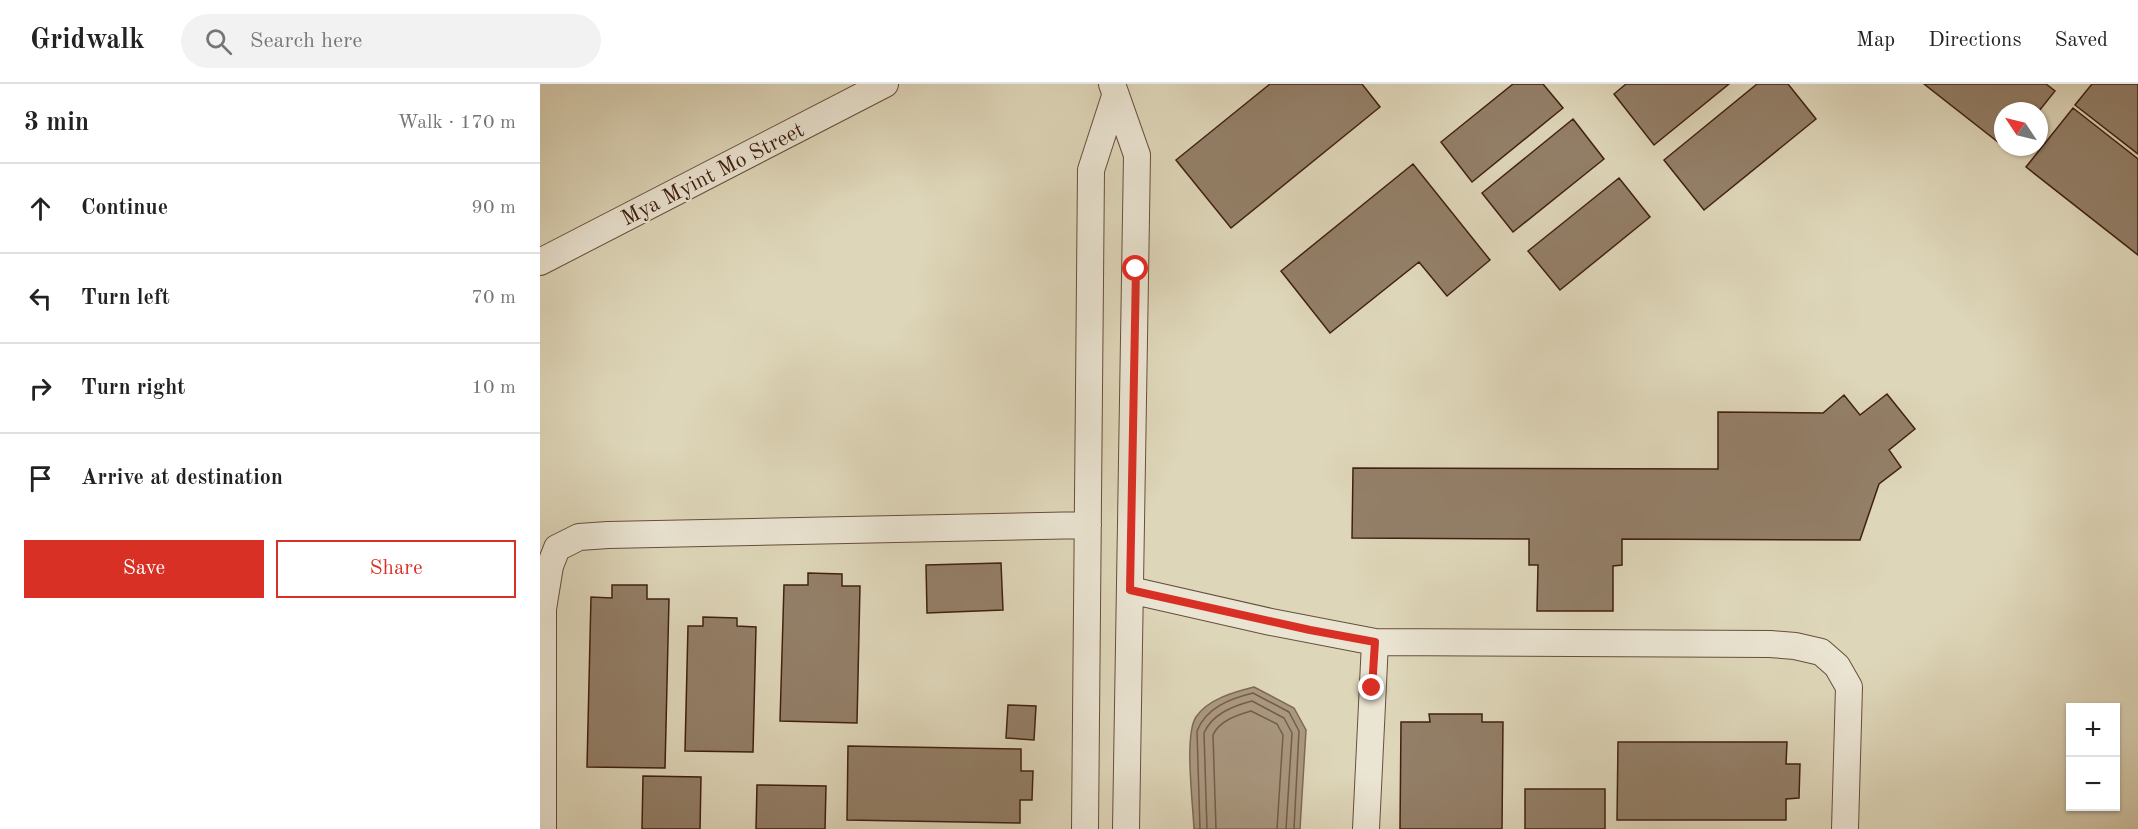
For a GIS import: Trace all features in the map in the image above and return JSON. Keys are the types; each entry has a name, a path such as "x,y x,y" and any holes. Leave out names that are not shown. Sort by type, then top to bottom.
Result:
{"street":[{"name":"Mya Myint Mo Street","path":"540,262 885,84"},
{"path":"1085,829 1091,170 1113,90"},
{"path":"1113,90 1137,155 1126,829"},
{"path":"542,823 543,609 549,566 557,548 579,537 608,535 1088,525"},
{"path":"1130,590 1318,632 1375,642 1770,644 1795,646 1821,652 1837,666 1849,687 1845,829"},
{"path":"1366,829 1375,642"}],"water":[{"path":"1254,687 1294,708 1306,730 1300,829 1194,829 1190,754 1192,726 1196,717 1207,705 1230,694"}],"building":[{"path":"1270,84 1362,84 1380,107 1231,228 1176,160"},
{"path":"1513,84 1543,84 1563,108 1472,182 1441,142"},
{"path":"1626,84 1729,84 1654,145 1614,94"},
{"path":"1757,84 1788,84 1816,119 1704,210 1664,160"},
{"path":"1924,84 2046,84 2055,91 2046,102 1994,102 1994,139"},
{"path":"2092,84 2138,84 2138,154 2075,105"},
{"path":"2073,108 2138,159 2138,255 2026,167 2035,156 2048,156 2048,139"},
{"path":"1573,119 1604,159 1513,232 1482,193"},
{"path":"1413,164 1490,260 1447,296 1419,262 1330,333 1281,271"},
{"path":"1619,178 1650,217 1560,290 1528,251"},
{"path":"1887,394 1915,429 1889,450 1901,467 1879,484 1860,540 1622,539 1622,565 1613,566 1613,611 1537,611 1538,565 1529,565 1529,539 1352,538 1353,468 1718,469 1718,412 1823,413 1844,395 1860,415"},
{"path":"1001,563 1003,610 927,613 926,565"},
{"path":"808,573 842,574 842,586 860,586 857,723 780,721 784,585 808,585"},
{"path":"612,585 647,585 647,599 669,599 665,768 587,767 591,597 612,598"},
{"path":"703,617 737,618 737,626 756,627 753,752 685,751 688,626 703,626"},
{"path":"1008,705 1036,706 1034,740 1006,738"},
{"path":"1429,714 1482,714 1482,722 1503,722 1502,829 1400,829 1401,722 1430,722"},
{"path":"1618,742 1787,742 1786,764 1800,764 1799,798 1786,799 1786,820 1617,820"},
{"path":"848,746 1021,749 1021,771 1033,771 1032,800 1020,800 1020,823 847,820"},
{"path":"643,776 701,777 700,829 642,829"},
{"path":"757,785 826,786 825,829 756,829"},
{"path":"1525,789 1605,789 1605,829 1525,829"}],"route":[{"path":"1136,269 1130,590 1251,618 1375,642 1372,688"}]}
